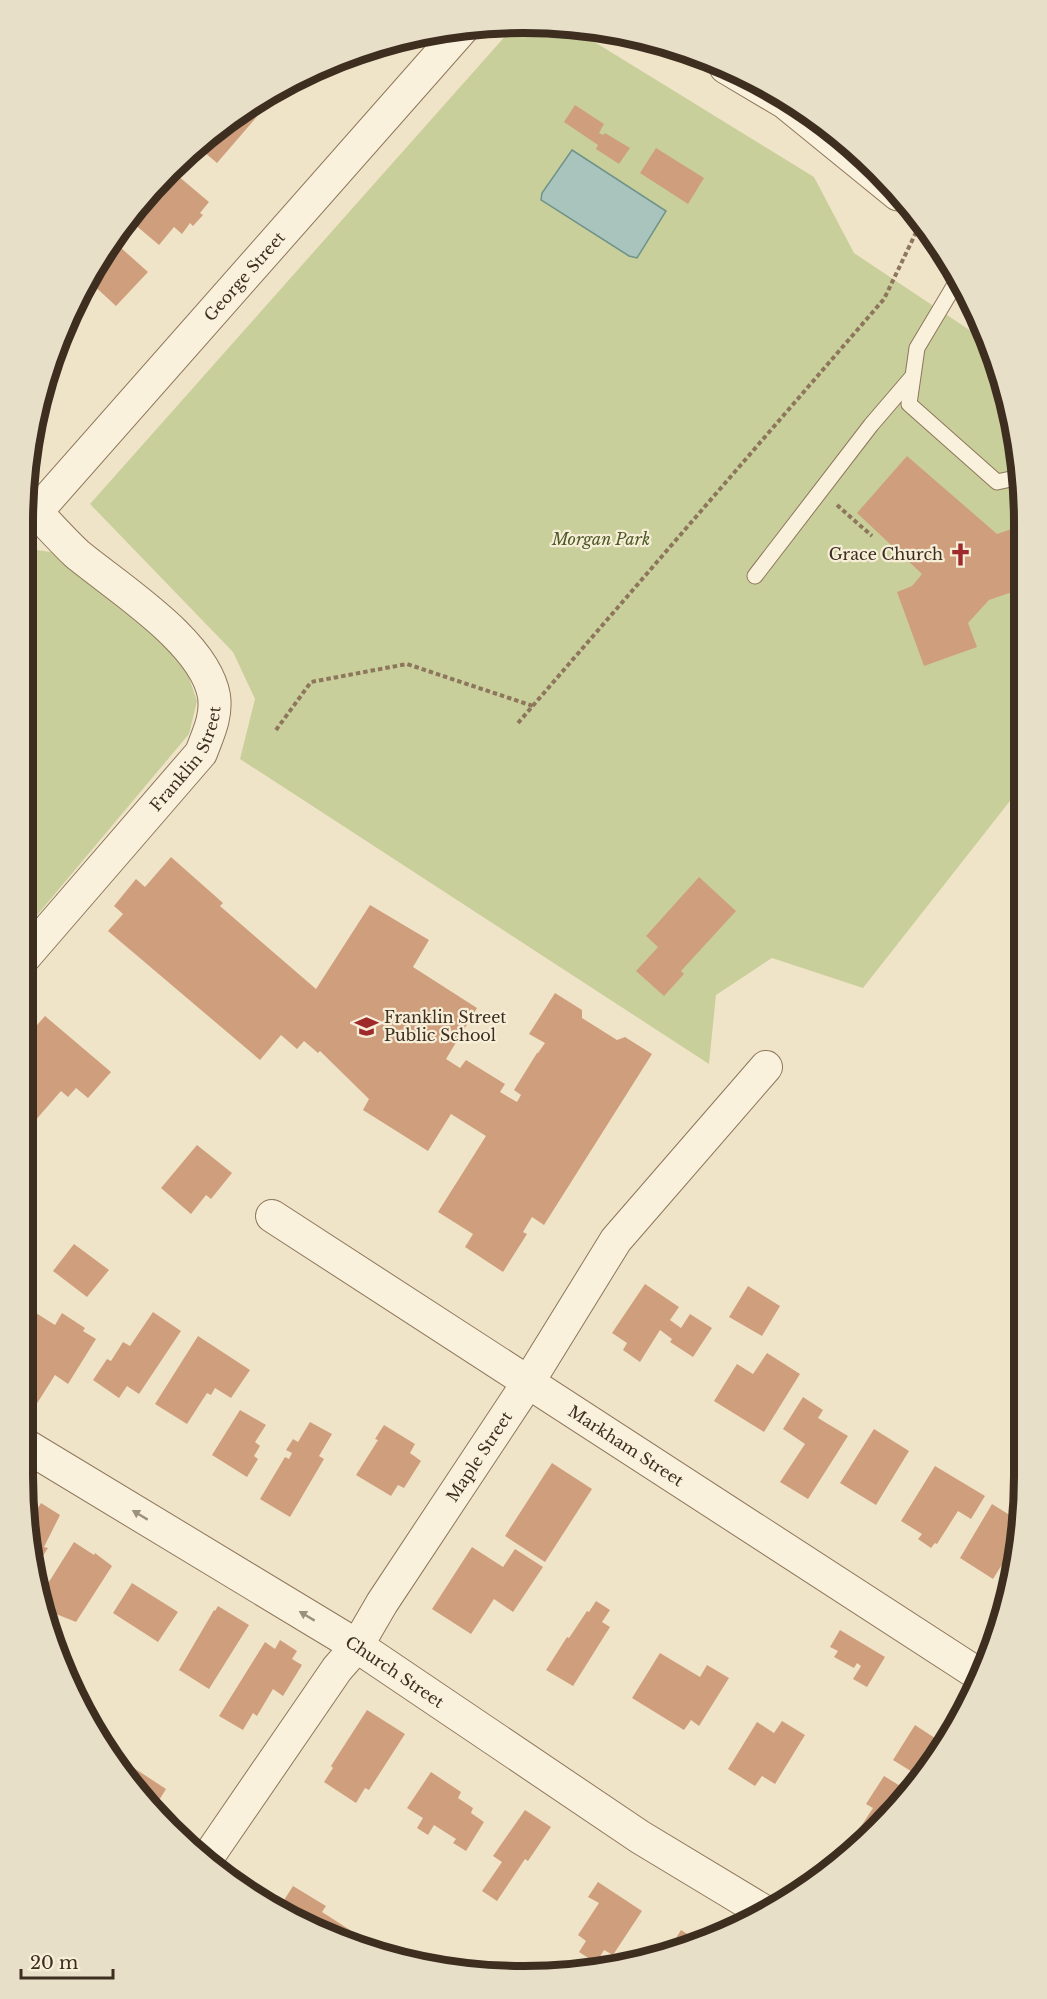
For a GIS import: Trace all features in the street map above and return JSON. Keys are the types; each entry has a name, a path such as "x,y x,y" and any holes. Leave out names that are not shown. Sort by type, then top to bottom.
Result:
{"street":[{"name":"George Street","path":"33,515 455,38"},
{"name":"Franklin Street","path":"33,521 174,632 204,668 214,695 215,718 201,753 33,947"},
{"name":"Maple Street","path":"211,1853 337,1669 357,1646 382,1603 529,1382 616,1240 766,1067"},
{"name":"Markham Street","path":"272,1216 973,1671"},
{"name":"Church Street","path":"33,1451 357,1646 640,1837 755,1907"}],"lane":[{"path":"953,288 917,348 909,404 997,482 1012,479"},
{"path":"755,576 871,425 913,376"}],"path":[{"path":"518,723 884,299 917,231"},
{"path":"820,491 872,536"},
{"path":"276,729 311,682 407,663 533,706"}],"green space":[{"name":"Morgan Park","path":"507,34 586,37 814,177 854,253 976,335 988,366 1005,428 1013,491 1014,796 863,988 772,958 716,995 709,1064 240,759 255,699 233,652 90,504"},
{"path":"33,551 51,552 183,660 197,701 189,734 33,920"}],"water":[{"path":"572,150 666,211 637,258 629,256 541,200 542,193"}],"building":[{"path":"575,105 604,124 599,133 603,135 605,133 630,148 619,164 596,149 598,145 564,122"},
{"path":"265,107 217,163 204,152 225,134"},
{"path":"656,148 704,178 688,204 640,173"},
{"path":"178,176 209,202 200,213 203,215 193,226 190,223 182,234 174,227 159,245 135,224"},
{"path":"120,247 148,272 116,306 95,286"},
{"name":"Grace Church","path":"907,456 997,534 1014,528 1014,591 989,600 968,623 977,647 924,666 897,592 912,586 922,574 857,513"},
{"path":"171,857 223,903 220,906 316,989 370,905 429,940 413,967 477,1008 446,1059 460,1068 466,1060 505,1084 500,1092 517,1102 521,1095 514,1090 545,1043 529,1034 555,993 582,1010 582,1018 617,1040 625,1037 652,1054 544,1225 532,1217 523,1232 527,1234 503,1272 465,1247 473,1234 438,1212 486,1136 451,1114 428,1151 363,1110 369,1099 320,1051 318,1053 304,1041 297,1049 281,1035 260,1060 108,931 123,914 114,906 136,879 145,887"},
{"path":"699,877 736,911 681,971 684,974 664,996 636,971 658,947 646,936"},
{"path":"45,1016 111,1072 88,1098 76,1088 68,1097 61,1091 33,1123 33,1030"},
{"path":"197,1145 232,1173 211,1199 206,1195 191,1214 161,1188"},
{"path":"74,1244 109,1270 87,1297 53,1271"},
{"path":"645,1284 679,1307 670,1320 681,1328 690,1314 712,1328 693,1357 670,1342 672,1339 660,1330 640,1362 623,1350 627,1343 612,1333"},
{"path":"748,1286 780,1306 762,1336 729,1317"},
{"path":"33,1311 55,1325 62,1313 85,1328 83,1331 96,1339 68,1384 55,1375 36,1405 33,1403"},
{"path":"153,1312 181,1331 139,1394 127,1386 119,1398 93,1380 107,1359 111,1361 123,1342 130,1346"},
{"path":"198,1336 250,1370 231,1398 215,1388 211,1395 207,1393 187,1424 155,1404"},
{"path":"767,1353 800,1374 764,1432 714,1401 737,1364 753,1374"},
{"path":"803,1397 823,1410 818,1418 848,1436 808,1499 780,1482 805,1444 783,1429"},
{"path":"240,1410 266,1425 255,1442 260,1446 254,1456 258,1459 247,1477 212,1455"},
{"path":"310,1422 332,1434 319,1456 324,1459 290,1517 260,1499 285,1457 289,1459 292,1453 286,1450 293,1439 298,1442"},
{"path":"384,1425 415,1444 410,1453 421,1461 404,1488 398,1485 391,1496 356,1475 378,1440 375,1439"},
{"path":"874,1429 909,1451 876,1505 840,1483"},
{"path":"552,1463 592,1489 545,1562 505,1536"},
{"path":"935,1466 985,1496 971,1519 958,1511 937,1544 935,1543 931,1548 918,1539 922,1534 901,1521"},
{"path":"41,1503 60,1515 44,1547 48,1548 40,1560 37,1540 35,1514"},
{"path":"992,1504 1012,1517 1007,1556 993,1579 960,1558"},
{"path":"74,1542 94,1555 95,1553 112,1566 76,1622 52,1610 46,1587"},
{"path":"472,1547 503,1567 515,1549 543,1567 513,1612 494,1599 471,1634 432,1609"},
{"path":"132,1583 178,1612 158,1642 113,1613"},
{"path":"596,1601 610,1610 602,1622 610,1627 573,1686 546,1670 567,1637 569,1638"},
{"path":"218,1606 249,1625 209,1689 179,1670"},
{"path":"840,1630 885,1657 867,1687 853,1679 861,1666 857,1663 854,1668 834,1657 838,1651 830,1647"},
{"path":"280,1640 297,1651 292,1659 302,1665 283,1696 273,1689 257,1716 253,1713 243,1730 219,1716 265,1642 275,1649"},
{"path":"660,1653 700,1677 707,1665 729,1678 699,1726 691,1720 684,1730 632,1698"},
{"path":"367,1710 405,1734 369,1790 365,1788 356,1803 324,1782 333,1768 331,1766"},
{"path":"782,1721 805,1735 775,1784 762,1776 755,1786 728,1769 757,1722 774,1733"},
{"path":"915,1725 937,1739 914,1773 893,1760"},
{"path":"126,1763 166,1789 158,1802"},
{"path":"431,1772 461,1792 458,1798 473,1808 471,1813 484,1822 466,1851 453,1843 456,1839 434,1825 428,1835 417,1828 423,1818 407,1808"},
{"path":"884,1776 902,1787 860,1832 858,1831 873,1808 866,1804"},
{"path":"525,1810 551,1827 528,1861 525,1859 497,1901 482,1891 502,1862 493,1856"},
{"path":"598,1882 642,1911 613,1955 604,1950 598,1960 593,1961 579,1952 586,1941 578,1935 599,1903 588,1897"},
{"path":"293,1886 326,1906 322,1912 350,1930 348,1933 336,1929 283,1902"},
{"path":"681,1930 691,1936 681,1940 673,1942"}],"place":[{"name":"Grace Church","path":"961,554"},
{"name":"Franklin Street Public School","path":"366,1026"}]}
